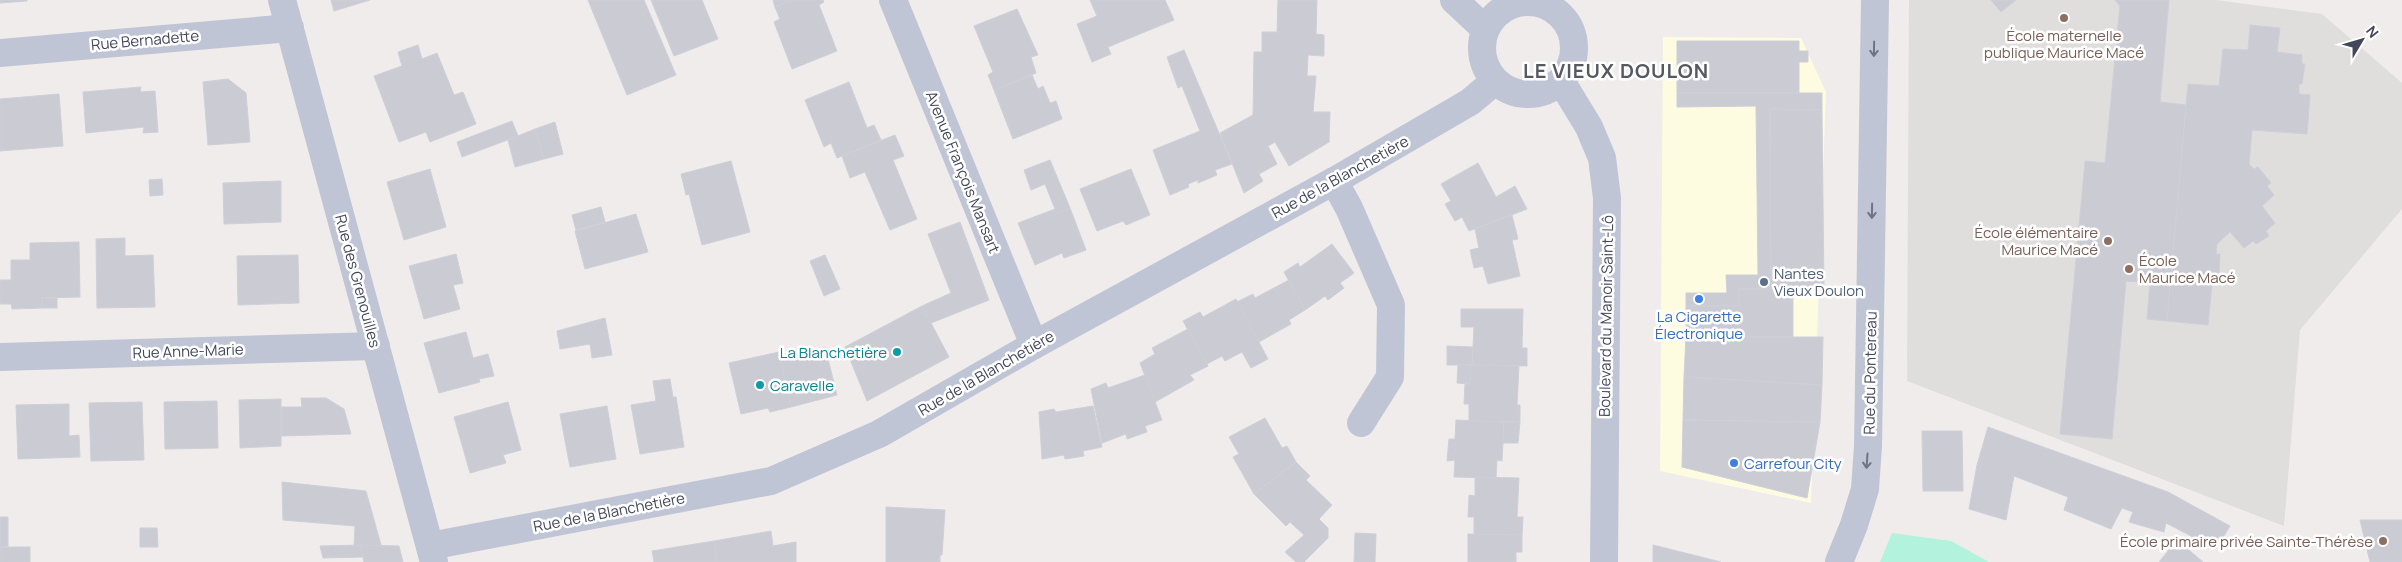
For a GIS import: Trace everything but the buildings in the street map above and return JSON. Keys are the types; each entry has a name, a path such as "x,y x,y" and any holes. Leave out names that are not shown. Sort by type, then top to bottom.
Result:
{"street":[{"name":"Rue des Grenouilles","path":"282,0 432,554"},
{"name":"Avenue François Mansart","path":"893,0 1034,345"},
{"path":"1454,0 1485,29"},
{"name":"Rue du Pontereau","path":"1839,562 1854,525 1865,488 1868,446 1876,0"},
{"path":"1518,2 1567,7 1574,47 1570,69 1561,81 1546,91 1528,95 1510,92 1495,81 1486,68 1482,53 1485,29 1502,10 1518,2"},
{"name":"Rue Bernadette","path":"0,53 290,28"},
{"name":"Rue de la Blanchetière","path":"432,554 771,480 879,434 1034,345 1334,181 1470,102 1495,81"},
{"name":"Boulevard du Manoir Saint-Lô","path":"1561,81 1589,126 1602,158 1608,198 1604,562"},
{"path":"1334,181 1349,208 1391,304 1390,377 1361,423"},
{"name":"Rue Anne-Marie","path":"0,356 376,346"}],"shaded area":[{"name":"École Maurice Macé","path":"1909,0 2215,0 2322,14 2402,83 2402,209 2300,330 2284,526 1907,381"},
{"path":"1663,37 1801,38 1826,92 1811,503 1660,471"}],"green space":[{"path":"1892,533 1951,541 1989,562 1880,562"}],"place":[{"name":"École maternelle publique Maurice Macé","path":"2064,18"},
{"name":"École élémentaire Maurice Macé","path":"2108,241"},
{"name":"École Maurice Macé","path":"2129,269"},
{"name":"Nantes Vieux Doulon","path":"1764,282"},
{"name":"La Cigarette Électronique","path":"1699,299"},
{"name":"La Blanchetière","path":"897,352"},
{"name":"Caravelle","path":"760,385"},
{"name":"Carrefour City","path":"1734,463"},
{"name":"École primaire privée Sainte-Thérèse","path":"2383,541"}],"district":[{"name":"LE VIEUX DOULON","path":"1616,70"}]}
